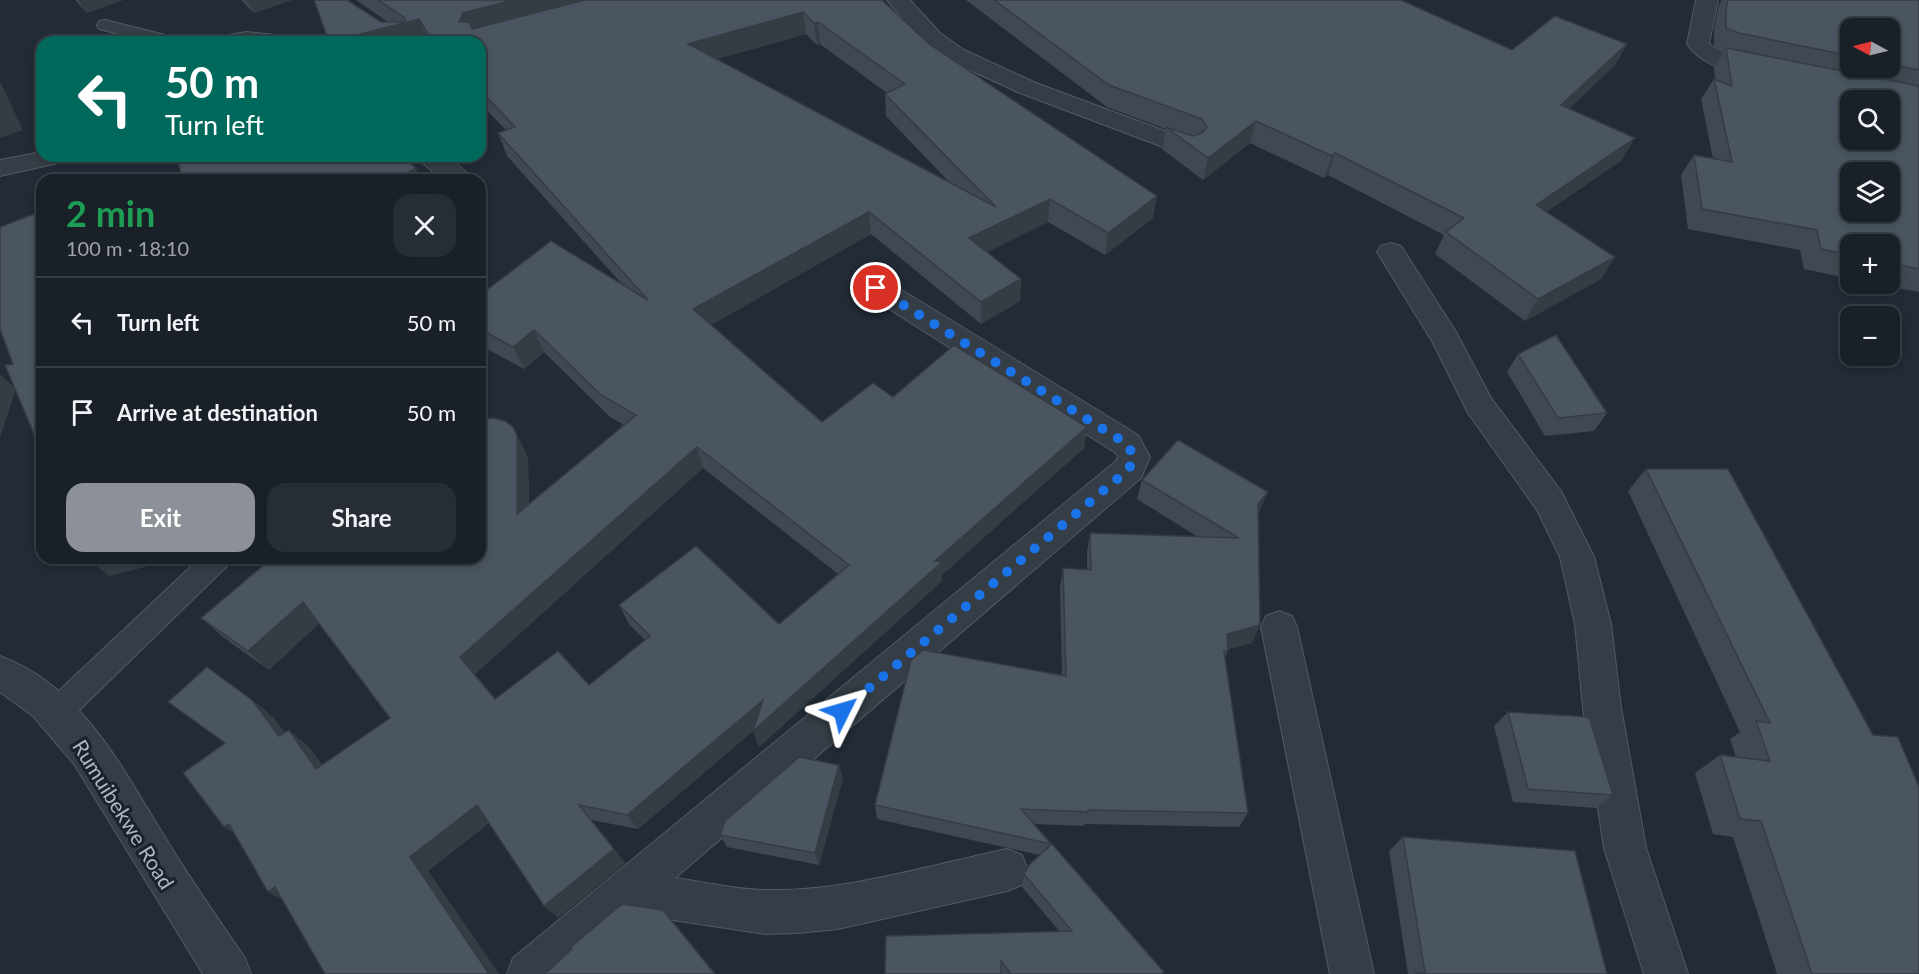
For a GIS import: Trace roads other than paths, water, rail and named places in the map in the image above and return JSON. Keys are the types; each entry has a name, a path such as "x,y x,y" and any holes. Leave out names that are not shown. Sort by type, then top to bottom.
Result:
{"street":[{"path":"898,0 932,38 976,65 1126,127 1188,148"},
{"path":"1707,0 1698,44 1706,54 1720,61 1778,73"},
{"path":"0,168 36,161"},
{"path":"435,162 451,174"},
{"path":"1391,252 1446,339 1479,405 1549,501 1577,557 1593,624 1602,708 1625,848 1666,974"},
{"path":"529,974 1129,469 1134,457 1127,444 876,288"},
{"path":"1279,627 1352,974"},
{"name":"Rumuibekwe Road","path":"0,673 32,689 84,745 195,926 229,974"},
{"path":"627,892 765,912 798,911 838,907 1007,870"}],"lane":[{"path":"105,25 148,36"},
{"path":"56,714 212,564"}]}
